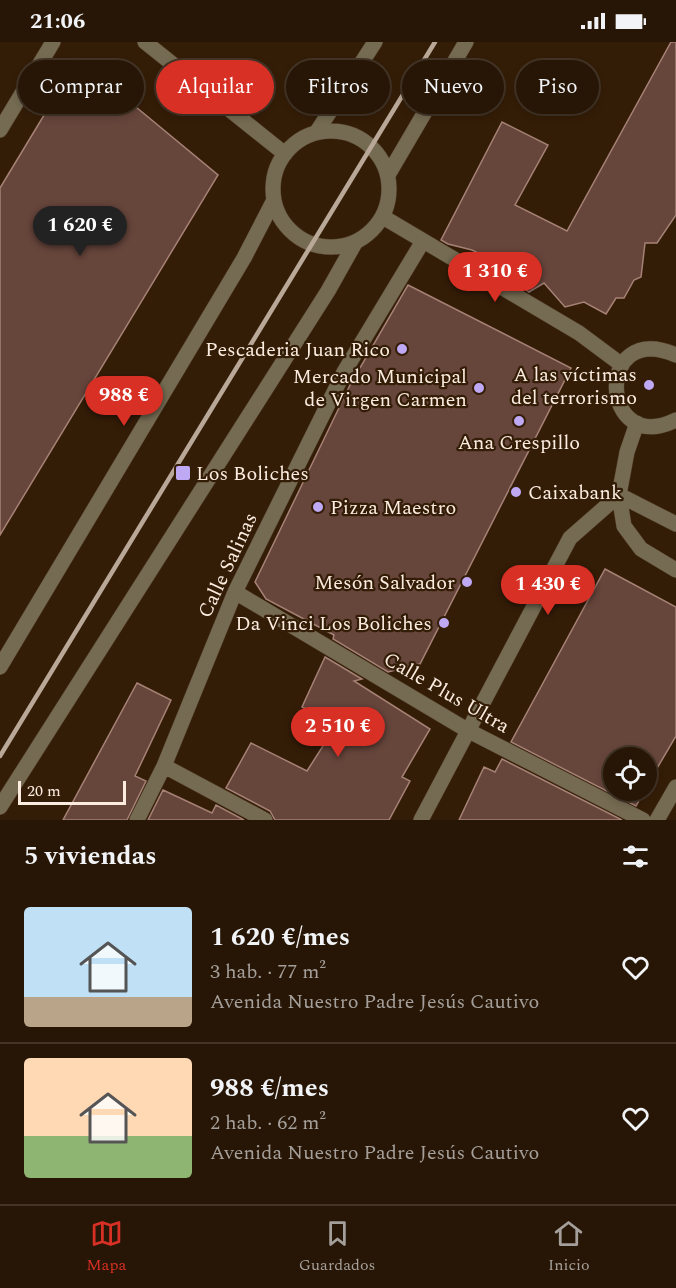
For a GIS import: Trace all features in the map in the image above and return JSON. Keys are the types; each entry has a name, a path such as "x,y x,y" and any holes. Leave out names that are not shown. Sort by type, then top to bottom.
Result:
{"street":[{"path":"0,130 53,42"},
{"path":"145,42 285,154"},
{"path":"316,133 375,42"},
{"path":"388,175 466,42"},
{"path":"334,131 353,135 369,144 381,158 388,175 389,204 383,217 371,232 355,243 338,247 321,247 304,241 290,231 280,217 274,201 273,184 277,168 285,154 299,141 316,133 334,131"},
{"path":"0,668 238,268 274,201"},
{"path":"383,217 579,333 622,365"},
{"name":"Calle Salinas","path":"137,820 164,766 235,592 344,372 423,241"},
{"path":"0,807 328,291 355,243"},
{"path":"676,355 653,348 630,356 622,365 615,384 619,405 637,423 650,427 662,426 676,420"},
{"path":"637,423 627,452 619,495 624,526 641,549 676,570"},
{"path":"619,495 676,524"},
{"path":"421,820 570,538 619,495"},
{"name":"Calle Plus Ultra","path":"235,592 467,730 643,820"},
{"path":"164,766 265,820"},
{"path":"657,820 676,787"}],"building":[{"path":"671,42 676,42 676,215 657,243 645,243 641,277 634,280 624,298 616,298 606,314 584,302 565,307 544,283 529,292 525,289 522,274 472,250 441,240 502,122 548,145 515,205 567,231"},
{"path":"45,114 144,114 218,175 0,535 0,188"},
{"path":"408,285 571,368 420,664 388,672 333,639 334,635 266,599 255,582 350,385"},
{"path":"605,569 676,607 676,736 657,768 657,747 603,747 603,789 511,742"},
{"path":"325,657 362,679 354,681 430,729 402,777 410,781 389,820 275,820 270,811 226,788 251,743 307,771 337,724 302,707"},
{"path":"137,683 171,700 135,776 146,781 127,820 63,820"},
{"path":"502,759 622,820 459,820 484,767 495,772"},
{"path":"163,790 212,813 216,805 244,820 148,820"},
{"path":"626,801 639,801 636,806"}],"railway":[{"path":"0,756 435,42"}],"place":[{"name":"Pescaderia Juan Rico","path":"402,349"},
{"name":"A las víctimas del terrorismo","path":"649,385"},
{"name":"Mercado Municipal de Virgen Carmen","path":"479,388"},
{"name":"Ana Crespillo","path":"519,421"},
{"name":"Los Boliches","path":"183,473"},
{"name":"Caixabank","path":"516,492"},
{"name":"Pizza Maestro","path":"318,507"},
{"name":"Mesón Salvador","path":"467,582"},
{"name":"Da Vinci Los Boliches","path":"444,623"}]}
